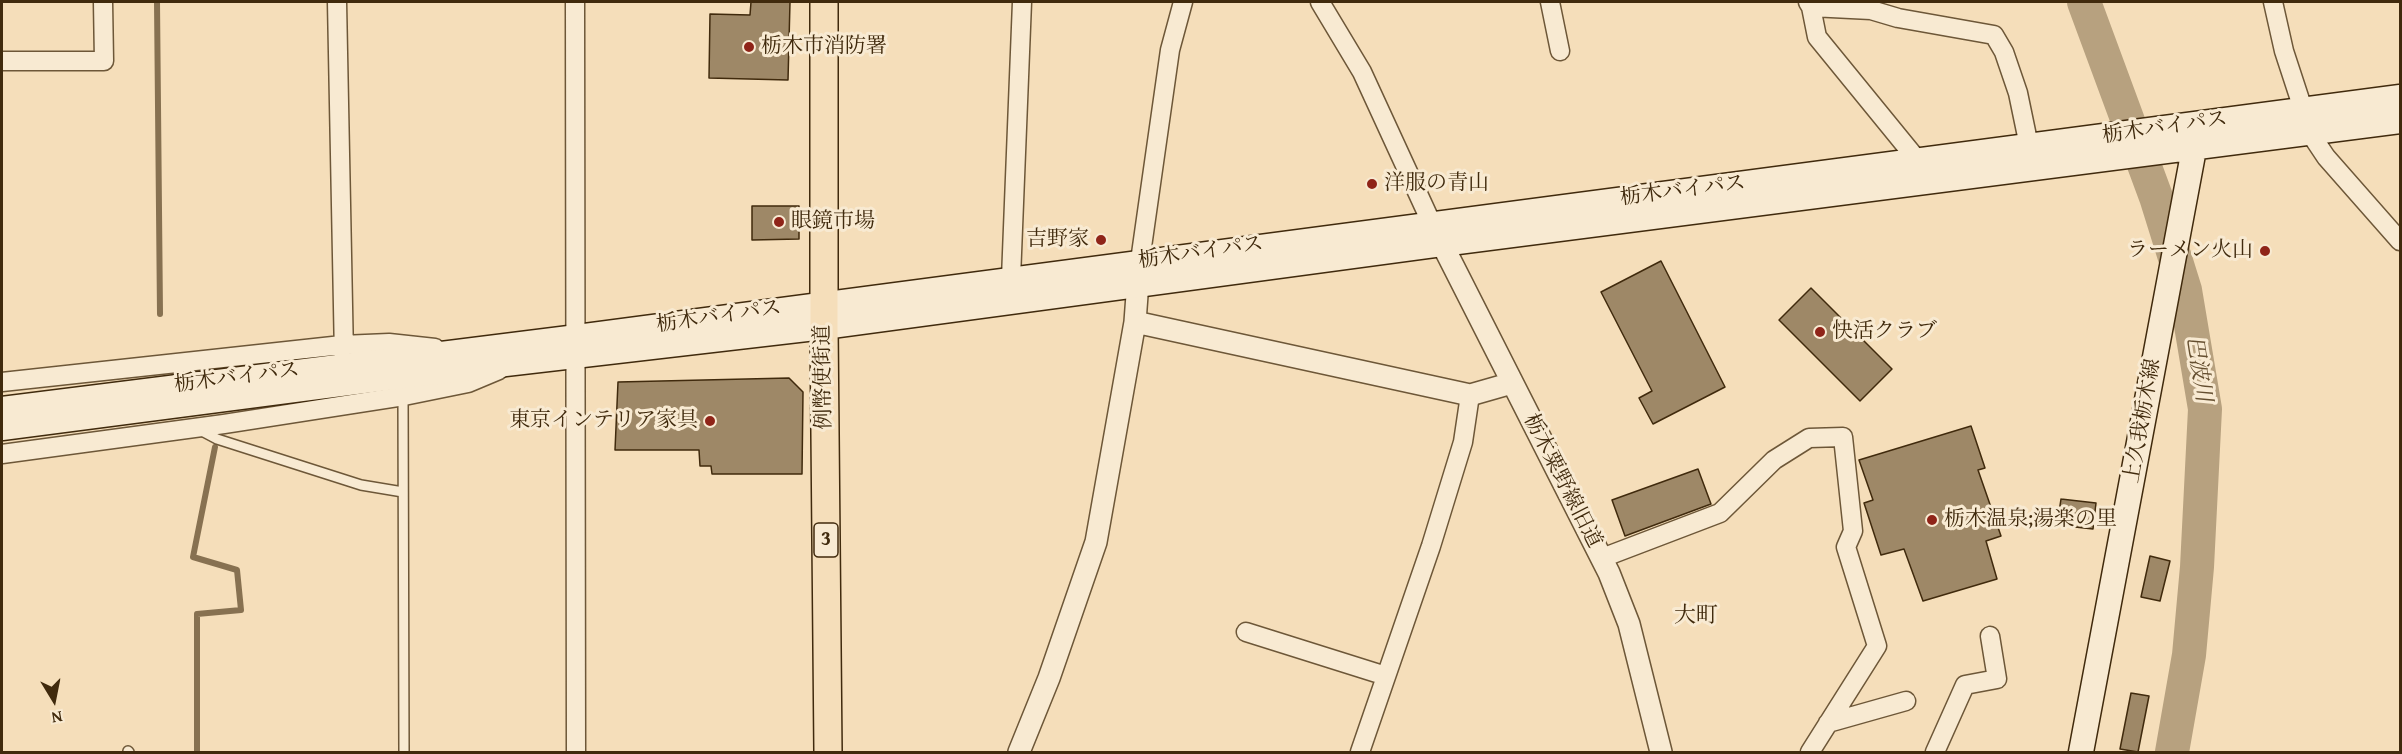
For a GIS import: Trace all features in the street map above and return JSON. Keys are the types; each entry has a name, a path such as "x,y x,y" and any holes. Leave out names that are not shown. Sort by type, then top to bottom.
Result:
{"main road":[{"name":"例幣使街道","path":"824,2 828,753"},
{"name":"栃木バイパス","path":"824,315 1011,278 1431,222 1919,162 2400,97"},
{"name":"栃木バイパス","path":"2,409 343,355 577,347 824,315 1137,285 2400,121"},
{"name":"上久我栃木線","path":"2081,753 2180,223 2183,150 2180,126"},
{"name":"栃木バイパス","path":"2,428 403,386 513,364 577,347"}],"street":[{"path":"2,61 104,61 103,2"},
{"path":"2,382 244,356 343,355 337,2"},
{"path":"575,2 576,753"},
{"path":"1011,278 1022,2"},
{"path":"1019,753 1049,678 1096,542 1135,322 1140,261 1170,50 1183,2"},
{"path":"1320,2 1362,72 1431,222"},
{"path":"1550,2 1560,51"},
{"path":"2273,2 2284,51 2303,109"},
{"path":"1919,162 1817,37 1809,4 1871,10 1901,10 1994,35 2004,52 2018,93 2029,146"},
{"path":"2310,133 2326,157 2400,241"},
{"name":"栃木粟野線旧道","path":"1431,222 1602,558 1629,624 1661,753"},
{"path":"1135,322 1470,395 1512,383"},
{"path":"2,454 197,428 403,386"},
{"path":"1360,753 1463,442 1470,395"},
{"path":"1602,558 1720,513 1774,460 1809,438 1843,437 1853,531 1846,547 1877,646 1810,753"},
{"path":"1246,632 1386,676"},
{"path":"1935,753 1965,685 1997,679 1990,636"},
{"path":"1828,723 1906,701"}],"lane":[{"path":"403,386 404,753"},
{"path":"197,428 218,439 361,485 404,492"}],"building":[{"name":"栃木市消防署","path":"751,2 790,2 788,80 709,78 710,14 750,15"},
{"path":"752,206 799,206 799,239 752,240"},
{"path":"1661,261 1725,387 1653,424 1639,398 1652,391 1601,292"},
{"path":"1811,288 1892,369 1860,401 1779,320"},
{"name":"東京インテリア家具","path":"789,378 803,392 802,474 712,474 711,466 700,466 699,450 615,450 618,382"},
{"name":"栃木温泉;湯楽の里","path":"1971,426 1985,468 1978,470 2001,536 1986,541 1997,579 1923,601 1904,549 1881,555 1864,503 1873,500 1859,460"},
{"path":"1698,469 1711,504 1625,536 1612,500"},
{"path":"2061,499 2096,503 2093,529 2057,525"},
{"path":"2150,556 2170,561 2160,601 2141,597"},
{"path":"2131,693 2149,696 2138,752 2120,749"}],"waterway":[{"path":"157,2 160,314"},
{"name":"巴波川","path":"2084,2 2156,197 2185,290 2205,409 2197,567 2189,655 2172,752"},
{"path":"197,752 197,614 241,610 237,570 193,557 215,447"}],"place":[{"name":"栃木市消防署","path":"749,47"},
{"name":"洋服の青山","path":"1372,184"},
{"name":"眼鏡市場","path":"779,222"},
{"name":"吉野家","path":"1101,240"},
{"name":"ラーメン火山","path":"2265,251"},
{"name":"快活クラブ","path":"1820,332"},
{"name":"東京インテリア家具","path":"710,421"},
{"name":"栃木温泉;湯楽の里","path":"1932,520"}],"district":[{"name":"大町","path":"1696,616"}]}
